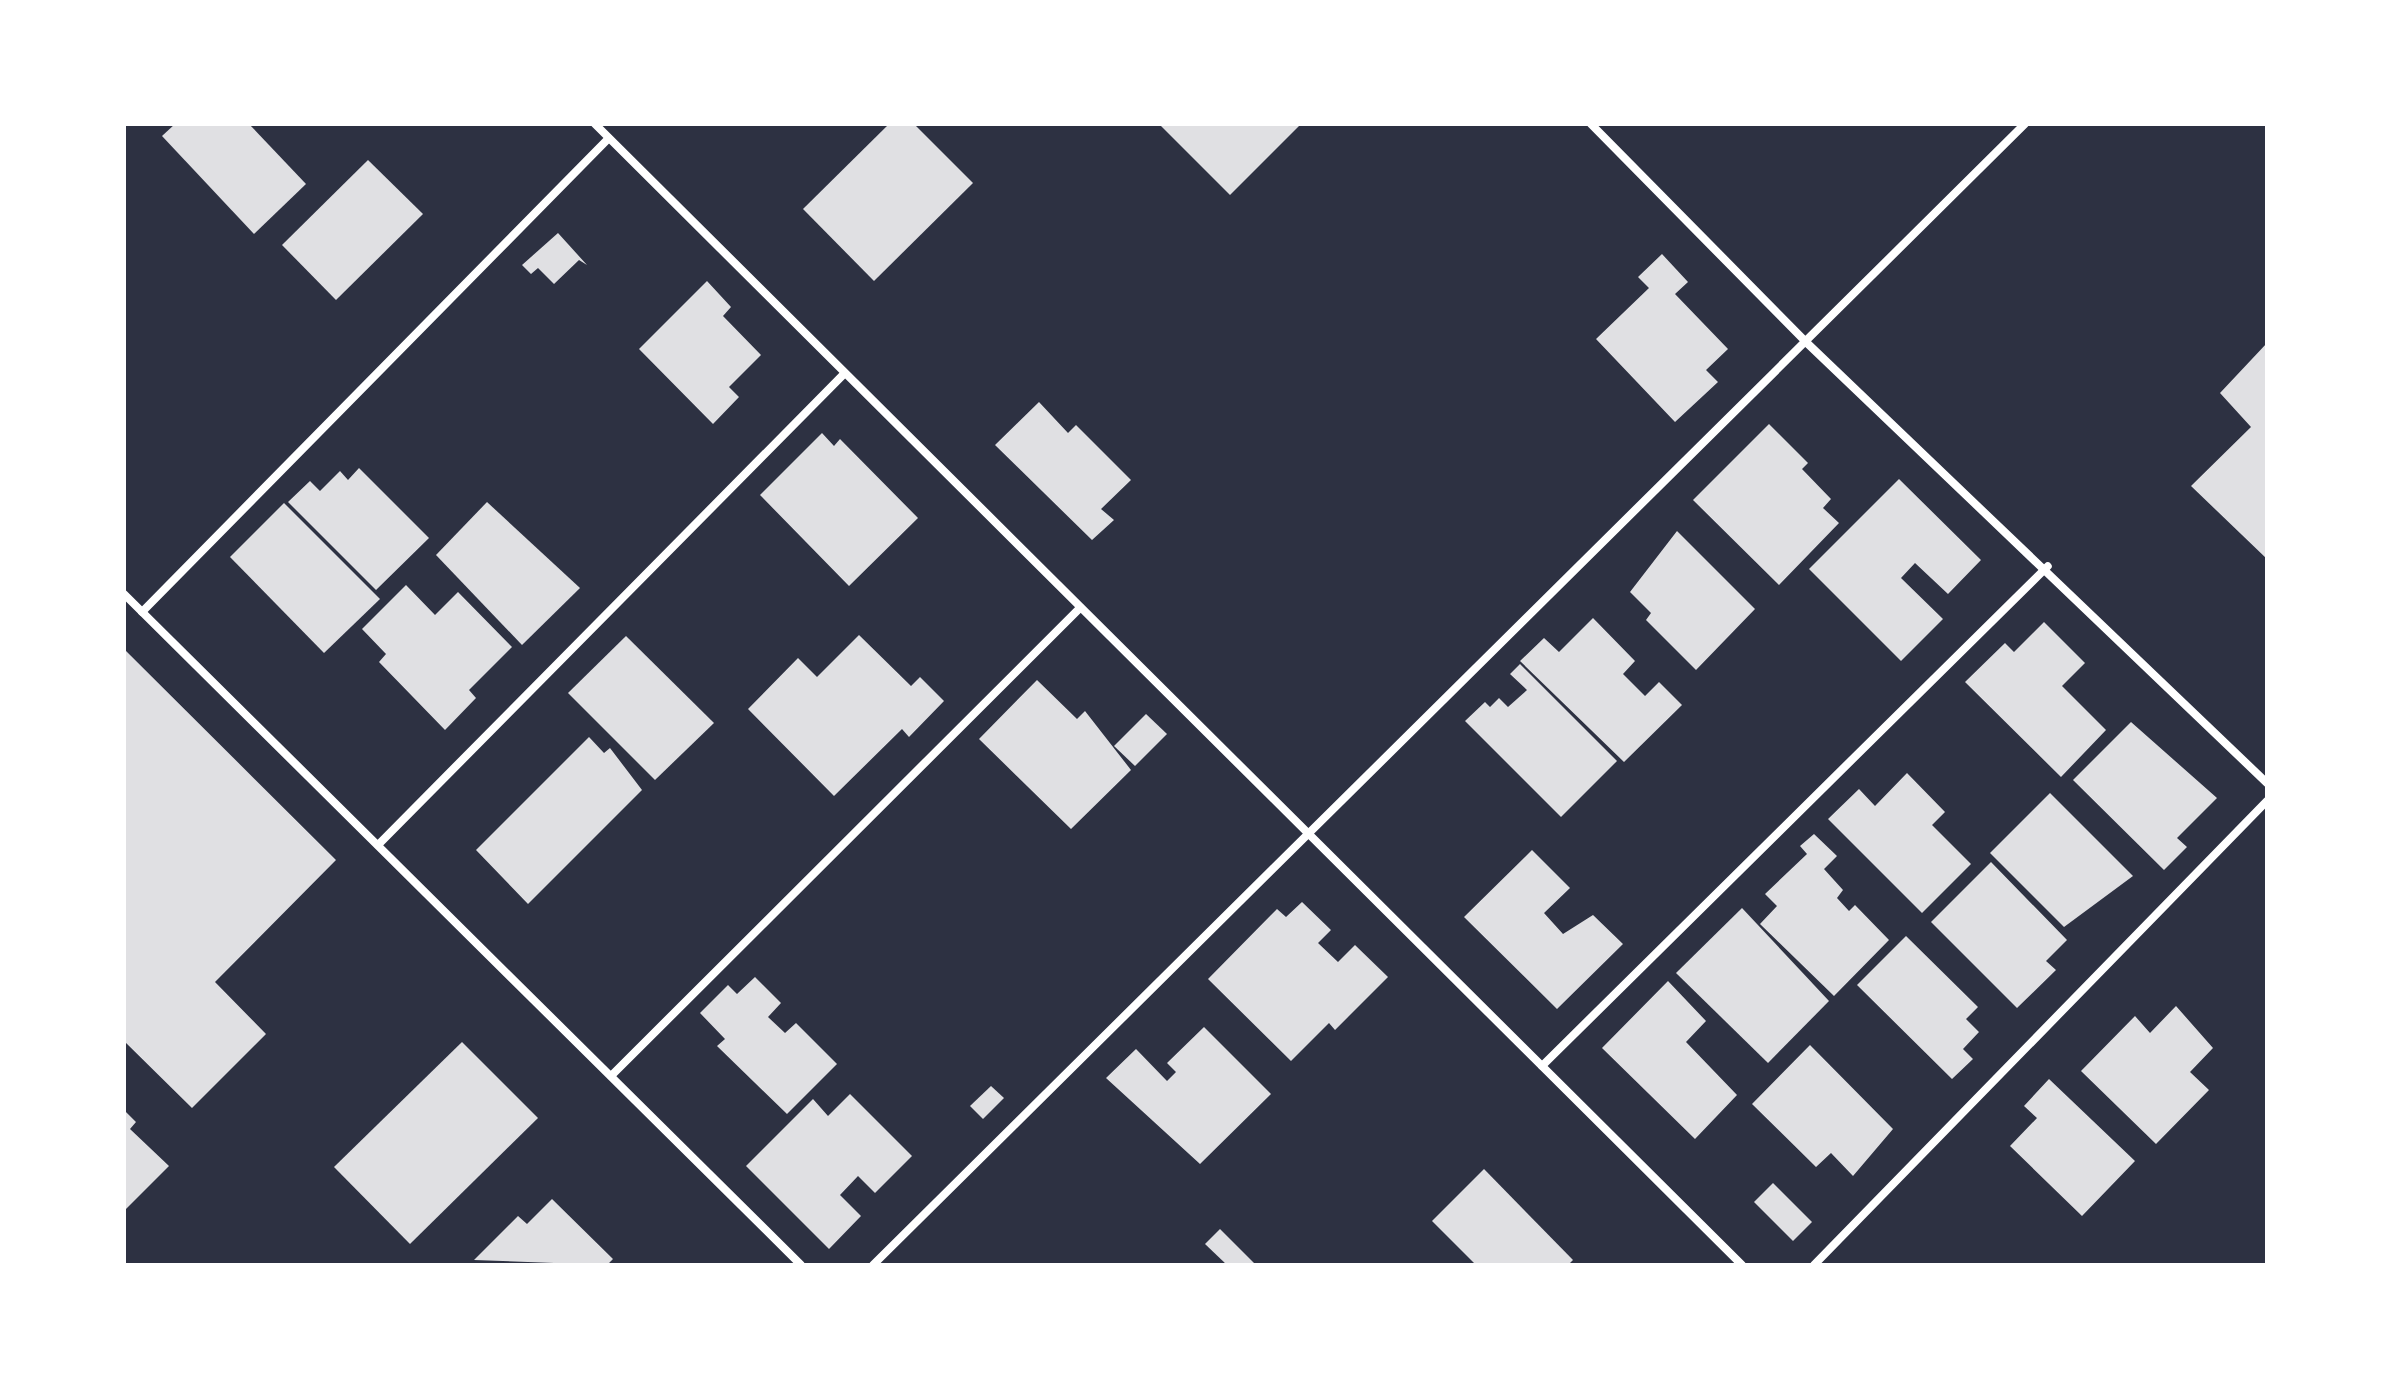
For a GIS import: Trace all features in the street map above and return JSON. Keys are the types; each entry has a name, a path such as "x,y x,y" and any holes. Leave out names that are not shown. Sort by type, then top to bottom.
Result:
{"street":[{"path":"595,124 1309,838 1742,1265"},
{"path":"1591,124 1807,343 2048,566 2267,783"},
{"path":"873,1265 1309,838 2025,124"},
{"path":"142,612 609,138"},
{"path":"378,845 844,374"},
{"path":"1542,1066 2048,566"},
{"path":"124,594 801,1265"},
{"path":"611,1076 1080,608"},
{"path":"1814,1265 2267,801"}],"building":[{"path":"175,124 249,124 306,184 254,234 162,136"},
{"path":"889,124 914,124 973,183 874,281 803,209"},
{"path":"1159,124 1301,124 1230,195"},
{"path":"368,160 423,214 336,300 282,245"},
{"path":"558,233 587,265 579,260 554,284 538,268 531,274 522,265"},
{"path":"1662,254 1688,282 1675,294 1728,349 1706,370 1718,382 1675,422 1596,339 1649,288 1638,277"},
{"path":"707,281 731,307 723,316 761,355 729,387 739,397 713,424 639,349"},
{"path":"2267,343 2267,559 2191,486 2251,427 2220,393"},
{"path":"1039,402 1068,433 1076,425 1131,480 1101,509 1114,520 1092,540 995,445"},
{"path":"1769,424 1808,463 1802,469 1831,499 1823,508 1839,523 1779,585 1693,500"},
{"path":"822,433 834,446 840,439 918,518 849,586 760,495"},
{"path":"359,468 429,538 376,590 288,502 310,481 320,491 340,471 348,480"},
{"path":"1899,479 1981,560 1948,594 1915,563 1901,578 1943,619 1901,661 1809,569"},
{"path":"487,502 580,588 522,645 436,555"},
{"path":"284,503 380,599 324,653 230,557"},
{"path":"1677,531 1755,609 1696,670 1646,620 1651,613 1630,592"},
{"path":"406,585 435,615 458,592 512,647 469,690 476,698 445,730 379,662 386,654 362,629"},
{"path":"1593,618 1635,661 1623,674 1645,696 1659,682 1682,705 1624,762 1520,661 1544,638 1559,652"},
{"path":"2044,622 2085,663 2062,686 2106,730 2061,777 1965,682 2005,643 2014,652"},
{"path":"859,635 911,686 920,677 944,701 909,737 902,729 834,796 748,709 798,658 817,677"},
{"path":"626,636 714,723 655,780 568,693"},
{"path":"124,649 336,860 215,982 266,1034 192,1108 124,1041"},
{"path":"1520,664 1617,761 1561,817 1465,721 1485,702 1490,707 1499,698 1508,707 1527,690 1510,674"},
{"path":"1037,680 1077,719 1085,711 1131,770 1071,829 979,739"},
{"path":"1146,714 1167,734 1135,766 1114,746"},
{"path":"2131,722 2217,798 2177,838 2187,847 2164,870 2073,780"},
{"path":"589,737 604,753 610,748 642,790 528,904 476,850"},
{"path":"1907,773 1945,812 1932,825 1971,864 1922,913 1828,819 1859,789 1875,806"},
{"path":"2050,793 2133,876 2064,927 1990,853"},
{"path":"1814,834 1837,856 1824,869 1843,890 1837,898 1849,911 1855,905 1889,940 1834,996 1760,924 1777,906 1765,894 1807,854 1800,846"},
{"path":"1532,850 1570,888 1544,913 1563,934 1593,915 1623,944 1557,1009 1464,917"},
{"path":"1991,862 2067,940 2046,961 2056,970 2017,1008 1931,922"},
{"path":"1302,902 1331,930 1318,943 1338,962 1355,945 1388,977 1335,1030 1329,1023 1291,1061 1208,979 1277,909 1286,917"},
{"path":"1742,908 1829,1001 1768,1063 1676,973"},
{"path":"1906,936 1978,1007 1966,1019 1979,1032 1963,1049 1973,1059 1952,1079 1857,985"},
{"path":"755,977 781,1003 768,1017 785,1033 796,1023 837,1064 787,1114 717,1046 725,1039 700,1013 728,985 737,994"},
{"path":"1668,981 1706,1021 1686,1042 1737,1095 1695,1139 1602,1048"},
{"path":"2176,1006 2213,1048 2190,1072 2209,1090 2156,1144 2081,1071 2135,1016 2150,1033"},
{"path":"1204,1027 1271,1094 1200,1164 1106,1078 1136,1049 1167,1081 1176,1072 1167,1063"},
{"path":"462,1042 538,1118 410,1244 334,1167"},
{"path":"1810,1045 1893,1129 1853,1176 1831,1153 1816,1167 1752,1104"},
{"path":"2049,1079 2135,1161 2082,1216 2010,1146 2037,1118 2024,1106"},
{"path":"991,1086 1004,1098 983,1119 970,1106"},
{"path":"850,1094 912,1156 875,1193 858,1176 840,1195 861,1216 829,1249 746,1166 813,1099 828,1116"},
{"path":"124,1110 136,1122 130,1129 169,1166 124,1211"},
{"path":"1484,1169 1573,1260 1568,1265 1476,1265 1432,1221"},
{"path":"1773,1183 1812,1222 1793,1241 1754,1202"},
{"path":"552,1199 613,1259 607,1265 474,1260 518,1216 527,1224"},
{"path":"1220,1229 1256,1265 1227,1265 1205,1244"}]}
